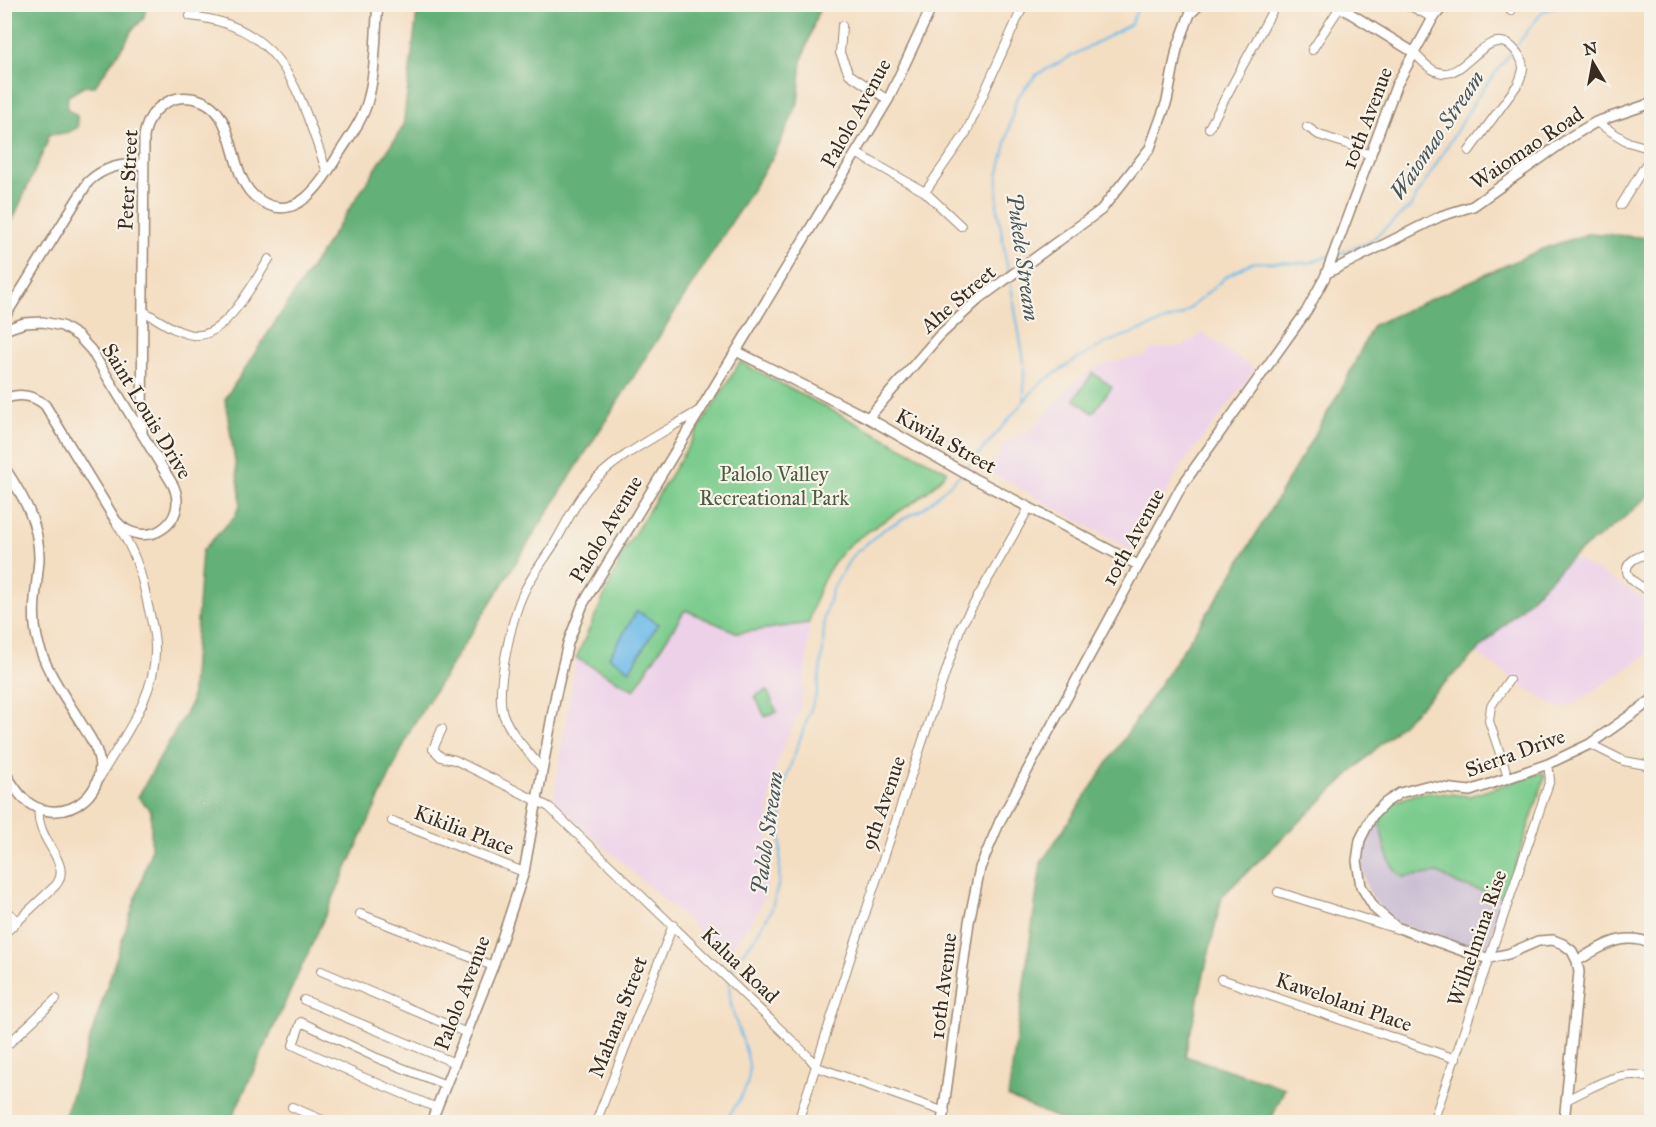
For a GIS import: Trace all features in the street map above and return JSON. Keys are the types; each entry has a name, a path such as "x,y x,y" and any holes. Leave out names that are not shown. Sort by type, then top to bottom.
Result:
{"street":[{"name":"Peter Street","path":"142,433 144,137 149,118 163,104 174,99 187,98 206,103 220,115 244,183 251,193 260,201 277,207 296,204 311,194 327,172 360,122 367,105 378,4"},
{"name":"Palolo Avenue","path":"431,1122 493,966 524,872 564,656 583,604 888,100 933,4"},
{"path":"925,192 966,133 1024,4"},
{"name":"Ahe Street","path":"868,418 939,336 980,298 1019,272 1101,210 1150,148 1167,101 1177,49 1190,14 1200,4"},
{"path":"1209,128 1276,4"},
{"path":"1392,4 1412,7 1433,18"},
{"name":"10th Avenue","path":"942,1122 969,922 980,868 1000,821 1181,487 1306,312 1327,273 1396,86 1433,18 1445,4"},
{"path":"1503,4 1511,11"},
{"path":"1312,50 1338,6 1413,52 1435,71 1444,74 1456,70 1489,45 1497,43 1508,45 1520,55 1523,65 1522,75 1518,84 1469,151"},
{"path":"190,16 208,18 239,28 266,46 278,58 295,86 327,172"},
{"path":"842,26 840,53 849,74 888,100"},
{"name":"Waiomao Road","path":"1327,273 1441,216 1473,206 1572,136 1596,122 1652,103"},
{"path":"1596,122 1628,142 1652,152 1622,206"},
{"path":"1307,127 1319,135 1350,145 1371,156"},
{"path":"856,153 925,192 961,226"},
{"path":"4,318 88,182 100,172 115,165 144,164"},
{"path":"1337,247 1352,260"},
{"path":"143,311 191,335 202,336 211,333 225,323 269,259"},
{"name":"Saint Louis Drive","path":"4,330 24,323 43,322 62,326 78,336 91,350 177,494 176,509 166,527 147,535 137,535 119,525 45,405 27,396 4,399"},
{"name":"Kiwila Street","path":"736,351 868,418 973,478 1138,565"},
{"path":"542,769 510,729 503,713 501,696 505,662 523,593 587,489 605,471 698,411"},
{"path":"5,470 28,506 38,540 39,558 34,618 40,652 47,668 95,747 99,760 98,780"},
{"name":"9th Avenue","path":"798,1122 961,626 1029,508"},
{"path":"4,771 19,794 29,804 56,812 76,806 87,798 142,705 155,662 153,631 141,574 129,543 113,517"},
{"path":"1652,552 1633,560 1628,569 1632,581 1652,592"},
{"path":"1508,777 1490,727 1489,716 1494,702 1509,680"},
{"name":"Sierra Drive","path":"1488,958 1413,934 1396,927 1381,916 1369,902 1361,886 1358,868 1358,849 1367,824 1385,803 1408,790 1435,786 1466,791 1548,764 1590,744 1652,700"},
{"name":"Kalua Road","path":"441,729 433,749 441,757 455,760 549,807 720,970 817,1067 945,1112"},
{"path":"1590,744 1624,761 1652,766"},
{"name":"Wilhelmina Rise","path":"1433,1122 1550,780 1548,764"},
{"path":"4,934 58,882 61,874 60,863 40,828 39,808"},
{"name":"Kikilia Place","path":"392,821 524,872"},
{"path":"1278,892 1413,934"},
{"path":"4,909 18,921"},
{"path":"360,914 493,966"},
{"name":"Mahana Street","path":"596,1122 673,925"},
{"path":"1577,961 1617,939 1632,938 1652,944"},
{"path":"1488,958 1502,956 1538,941 1548,940 1568,947 1577,961 1579,972 1564,1122"},
{"path":"321,971 467,1033"},
{"name":"Kawelolani Place","path":"1221,979 1456,1059"},
{"path":"4,1048 56,999"},
{"path":"304,1000 455,1063"},
{"path":"437,1108 293,1045 301,1022 376,1058 446,1085"},
{"path":"1568,1099 1622,1075 1635,1074 1652,1078"},
{"path":"4,1107 7,1122"},
{"path":"292,1107 327,1122"}],"shaded area":[{"path":"1203,333 1255,370 1182,465 1133,551 990,472 1006,442 1031,430 1074,383 1093,369 1111,362 1146,356 1149,349 1183,346"},
{"path":"1572,557 1651,602 1651,623 1642,633 1651,642 1651,652 1574,704 1561,708 1550,704 1476,653"},
{"path":"685,610 738,633 809,623 800,710 780,754 770,795 768,840 770,866 766,891 760,908 726,955 553,801 576,658 633,690"},
{"path":"1382,812 1380,823 1383,843 1403,877 1438,873 1460,885 1505,897 1487,950 1479,952 1399,924 1380,909 1367,888 1361,865 1365,840 1372,825"}],"green space":[{"path":"5,4 148,5 143,19 132,30 95,86 85,86 68,96 67,109 77,116 78,127 67,133 48,135 47,143 5,237"},
{"path":"418,5 824,5 818,12 802,60 798,103 776,152 413,725 230,1122 63,1122 151,851 151,811 138,797 191,703 202,551 235,516 240,504 225,399 403,127"},
{"path":"1590,233 1651,238 1651,494 1618,523 1572,557 1476,653 1222,896 1185,1056 1285,1088 1270,1122 1067,1122 1008,1097 1041,863 1226,585 1342,388 1373,325 1542,249"},
{"name":"Palolo Valley Recreational Park","path":"740,362 947,471 918,499 845,549 832,565 822,583 809,623 738,633 685,610 634,690 576,658 619,564 617,562"},
{"path":"1093,373 1112,387 1093,413 1074,399"},
{"path":"767,690 777,712 765,717 755,696"},
{"path":"1544,773 1545,777 1505,897 1460,885 1438,873 1403,877 1392,866 1385,848 1381,819 1382,812 1394,802 1416,794 1431,792 1470,796"}],"water":[{"path":"637,611 658,624 630,670 609,657"}],"waterway":[{"name":"Pukele Stream","path":"1008,272 997,205 998,177 1016,99 1036,75 1131,24 1139,4"},
{"name":"Waiomao Stream","path":"1336,254 1368,243 1410,207 1477,97 1543,11 1577,4"},
{"name":"Waiomao Stream","path":"965,470 1038,385 1072,362 1108,342 1182,315 1227,276 1253,262 1309,263 1331,255"},
{"name":"Pukele Stream","path":"1010,281 1024,361 1024,400"},
{"name":"Palolo Stream","path":"731,978 733,965 755,938 771,911 779,882 781,810 786,778 817,692 823,651 824,618 832,590 852,556 883,530 924,508 961,474"},
{"name":"Palolo Stream","path":"725,1122 742,1096 749,1075 745,1046 731,1004 730,983"}]}
